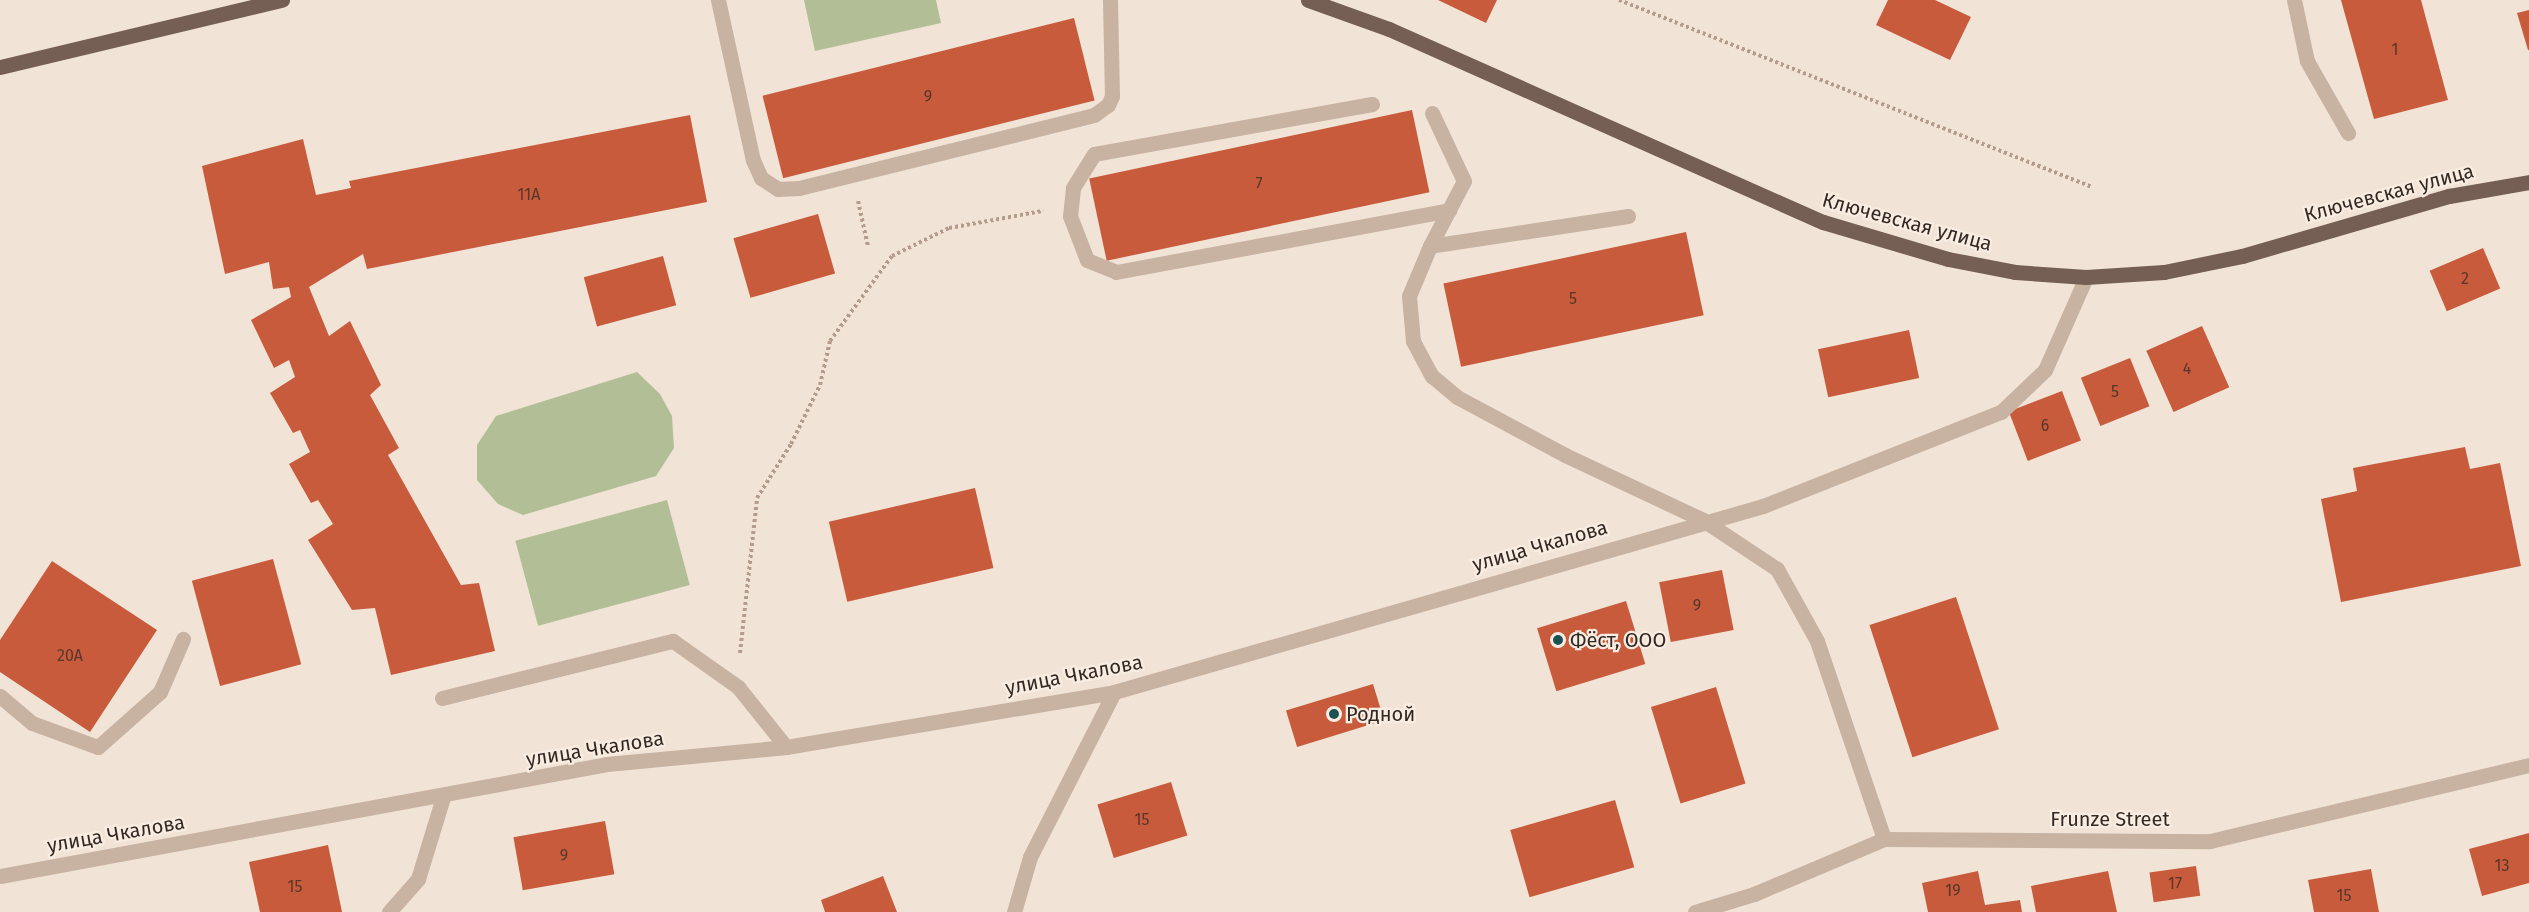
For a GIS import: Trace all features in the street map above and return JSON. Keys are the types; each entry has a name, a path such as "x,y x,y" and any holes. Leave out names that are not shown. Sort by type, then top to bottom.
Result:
{"main road":[{"path":"0,67 282,0"},
{"name":"Ключевская улица","path":"1308,0 1400,34 1823,222 1948,259 2015,272 2086,277 2125,276 2204,265 2404,207 2529,182"}],"street":[{"path":"718,0 753,160 761,178 778,189 851,174 1101,110 1112,96 1110,0"},
{"path":"2294,0 2307,62 2348,133"},
{"path":"1372,104 1094,154 1073,188 1070,216 1087,260 1116,272 1449,210"},
{"path":"1432,112 1464,181 1430,246 1408,296 1413,341 1432,376 1457,397 1565,455 1703,520 1777,569 1817,641 1884,839"},
{"path":"1430,246 1628,216"},
{"name":"улица Чкалова","path":"0,876 443,797 607,764 786,747 1114,692 1703,520 1762,506 2001,412 2045,370 2086,277"},
{"path":"0,696 32,723 98,747 160,692 183,639"},
{"path":"442,698 673,641 738,687 786,747"},
{"path":"1014,912 1030,857 1114,692"},
{"name":"Frunze Street","path":"1695,912 1754,894 1884,839 2210,841 2529,765"},
{"path":"389,912 418,879 443,797"}],"path":[{"path":"1619,0 2092,187"},
{"path":"851,174 868,246"},
{"path":"738,687 757,498 791,444 820,385 830,341 892,256 949,228 1071,206"}],"green space":[{"path":"804,0 936,0 941,23 815,51"},
{"path":"637,372 660,394 672,416 674,448 656,476 523,515 498,504 477,480 477,445 496,416"},
{"path":"667,500 690,585 538,626 515,541"}],"building":[{"path":"1438,0 1497,0 1486,23"},
{"path":"1888,0 1935,0 1971,17 1950,60 1876,25"},
{"path":"2341,0 2421,0 2448,100 2374,119"},
{"path":"2529,10 2529,50 2528,50 2517,13"},
{"path":"1074,18 1095,100 783,178 763,96"},
{"path":"1412,110 1429,192 1107,261 1089,179"},
{"path":"690,115 707,202 367,269 363,254 309,287 329,336 350,321 381,385 370,395 399,448 388,455 461,585 479,583 495,651 391,675 375,608 352,610 308,540 333,524 318,500 311,503 289,464 310,452 300,430 293,433 270,393 295,377 289,360 274,368 251,320 291,297 289,287 273,289 269,262 225,274 202,166 303,139 316,195 351,188 349,181"},
{"path":"818,214 835,274 750,298 733,238"},
{"path":"1686,232 1704,315 1461,367 1443,284"},
{"path":"2483,248 2500,289 2447,311 2430,271"},
{"path":"663,256 676,305 597,326 584,277"},
{"path":"2202,326 2229,387 2174,412 2146,351"},
{"path":"1909,330 1919,378 1828,397 1818,349"},
{"path":"2130,358 2149,406 2100,426 2081,378"},
{"path":"2062,391 2081,440 2028,461 2009,411"},
{"path":"2465,447 2470,469 2500,463 2521,566 2341,602 2321,499 2357,491 2353,468"},
{"path":"975,488 993,568 847,602 829,522"},
{"path":"273,559 301,664 220,686 192,581"},
{"path":"52,561 157,630 90,732 0,672 0,640"},
{"path":"1722,570 1734,630 1671,642 1659,582"},
{"path":"1956,597 1999,729 1912,757 1869,625"},
{"path":"1626,601 1645,664 1556,691 1537,628"},
{"name":"Родной","path":"1373,684 1384,720 1297,747 1286,711"},
{"path":"1716,687 1746,784 1681,803 1651,707"},
{"path":"1171,782 1187,836 1114,858 1097,805"},
{"path":"1615,800 1634,867 1530,897 1510,830"},
{"path":"605,821 614,874 523,890 513,837"},
{"path":"2529,833 2529,883 2482,896 2469,849"},
{"path":"328,845 342,912 260,912 249,862"},
{"path":"2196,866 2200,896 2154,902 2149,873"},
{"path":"2371,869 2379,912 2314,912 2308,880"},
{"path":"1978,871 1985,905 2020,900 2022,912 1928,912 1922,883"},
{"path":"2108,871 2117,912 2036,912 2031,886"},
{"path":"883,876 897,912 825,912 821,900"}],"place":[{"name":"Фёст, ООО","path":"1558,640"},
{"name":"Родной","path":"1334,714"}]}
